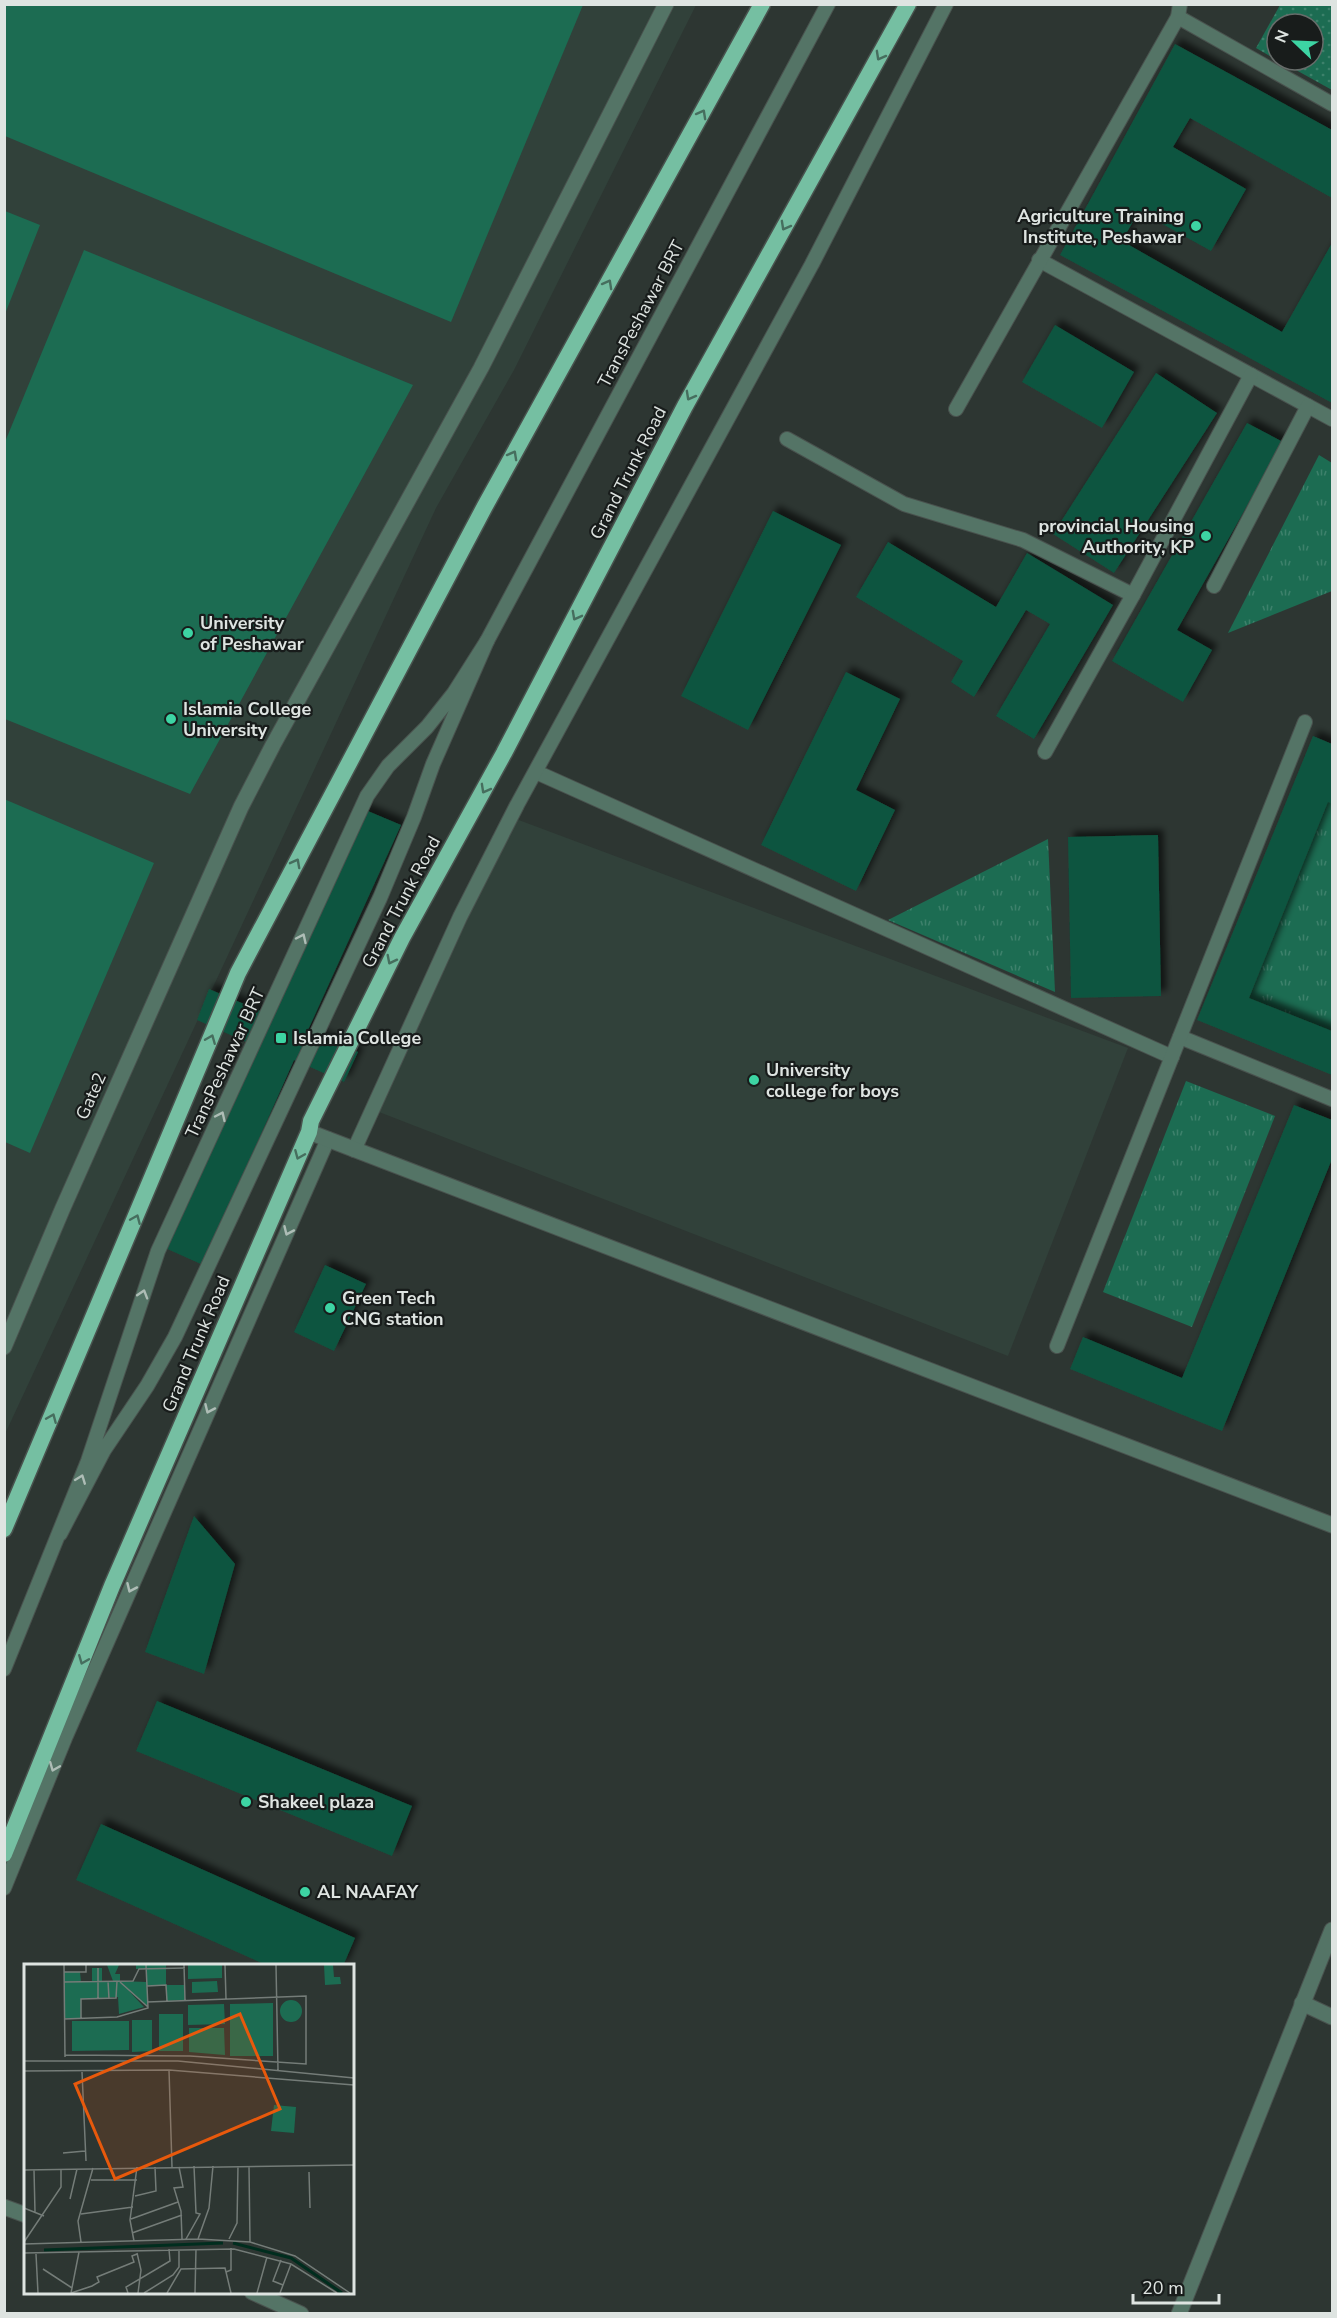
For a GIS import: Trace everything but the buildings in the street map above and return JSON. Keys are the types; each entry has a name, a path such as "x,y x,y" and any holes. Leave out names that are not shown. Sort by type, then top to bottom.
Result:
{"highway":[{"path":"4,1529 238,973 485,506 762,4"},
{"name":"Grand Trunk Road","path":"4,1854 112,1586 309,1132 311,1122 402,939 504,753 685,406 905,9"}],"street":[{"name":"Gate2","path":"4,1347 62,1210 241,807 481,368 666,4"},
{"path":"309,1132 1332,1525"},
{"path":"1179,2313 1332,1930"},
{"path":"1302,2003 1332,2017"},
{"path":"4,2207 24,2214"},
{"path":"257,2294 302,2313"}],"lane":[{"name":"TransPeshawar BRT","path":"4,1669 60,1534 114,1387 158,1251 367,796 388,766 427,728 454,693 487,641 828,4"},
{"path":"354,1149 460,917 517,804 812,264 946,4"},
{"path":"956,409 1179,11 1332,104"},
{"path":"1039,260 1332,419"},
{"path":"1045,752 1133,595 1251,375"},
{"path":"1214,586 1308,406"},
{"path":"787,439 904,504 1023,540 1133,595"},
{"name":"TransPeshawar BRT","path":"60,1534 104,1450 147,1386 175,1337 380,898 414,817 433,764 487,641"},
{"path":"1058,1346 1305,722"},
{"path":"536,772 1172,1057"},
{"path":"1180,1037 1332,1099"},
{"path":"4,1888 65,1738 328,1139"}],"shaded area":[{"name":"University of Peshawar","path":"5,5 696,5 514,370 436,508 5,1434"},
{"name":"University college for boys","path":"508,816 1128,1048 1008,1356 379,1112"}],"green space":[{"path":"4,5 583,5 451,322 5,136"},
{"path":"1280,5 1332,5 1332,90 1300,72 1325,72 1325,12 1276,12"},
{"path":"1265,32 1265,53 1256,48"},
{"path":"5,211 40,225 5,314"},
{"path":"84,250 413,385 190,794 5,719 5,442"},
{"path":"1319,455 1332,463 1332,591 1228,633"},
{"path":"4,799 154,863 30,1153 5,1142"},
{"path":"1328,802 1332,804 1332,1031 1249,998"},
{"path":"1048,839 1055,992 888,920"},
{"path":"1186,1081 1275,1116 1192,1327 1103,1292"}],"place":[{"name":"Agriculture Training Institute, Peshawar","path":"1196,226"},
{"name":"provincial Housing Authority, KP","path":"1206,536"},
{"name":"University of Peshawar","path":"188,633"},
{"name":"Islamia College University","path":"171,719"},
{"name":"Islamia College","path":"281,1038"},
{"name":"University college for boys","path":"754,1080"},
{"name":"Green Tech CNG station","path":"330,1308"},
{"name":"Shakeel plaza","path":"246,1802"},
{"name":"AL NAAFAY","path":"305,1892"}]}
